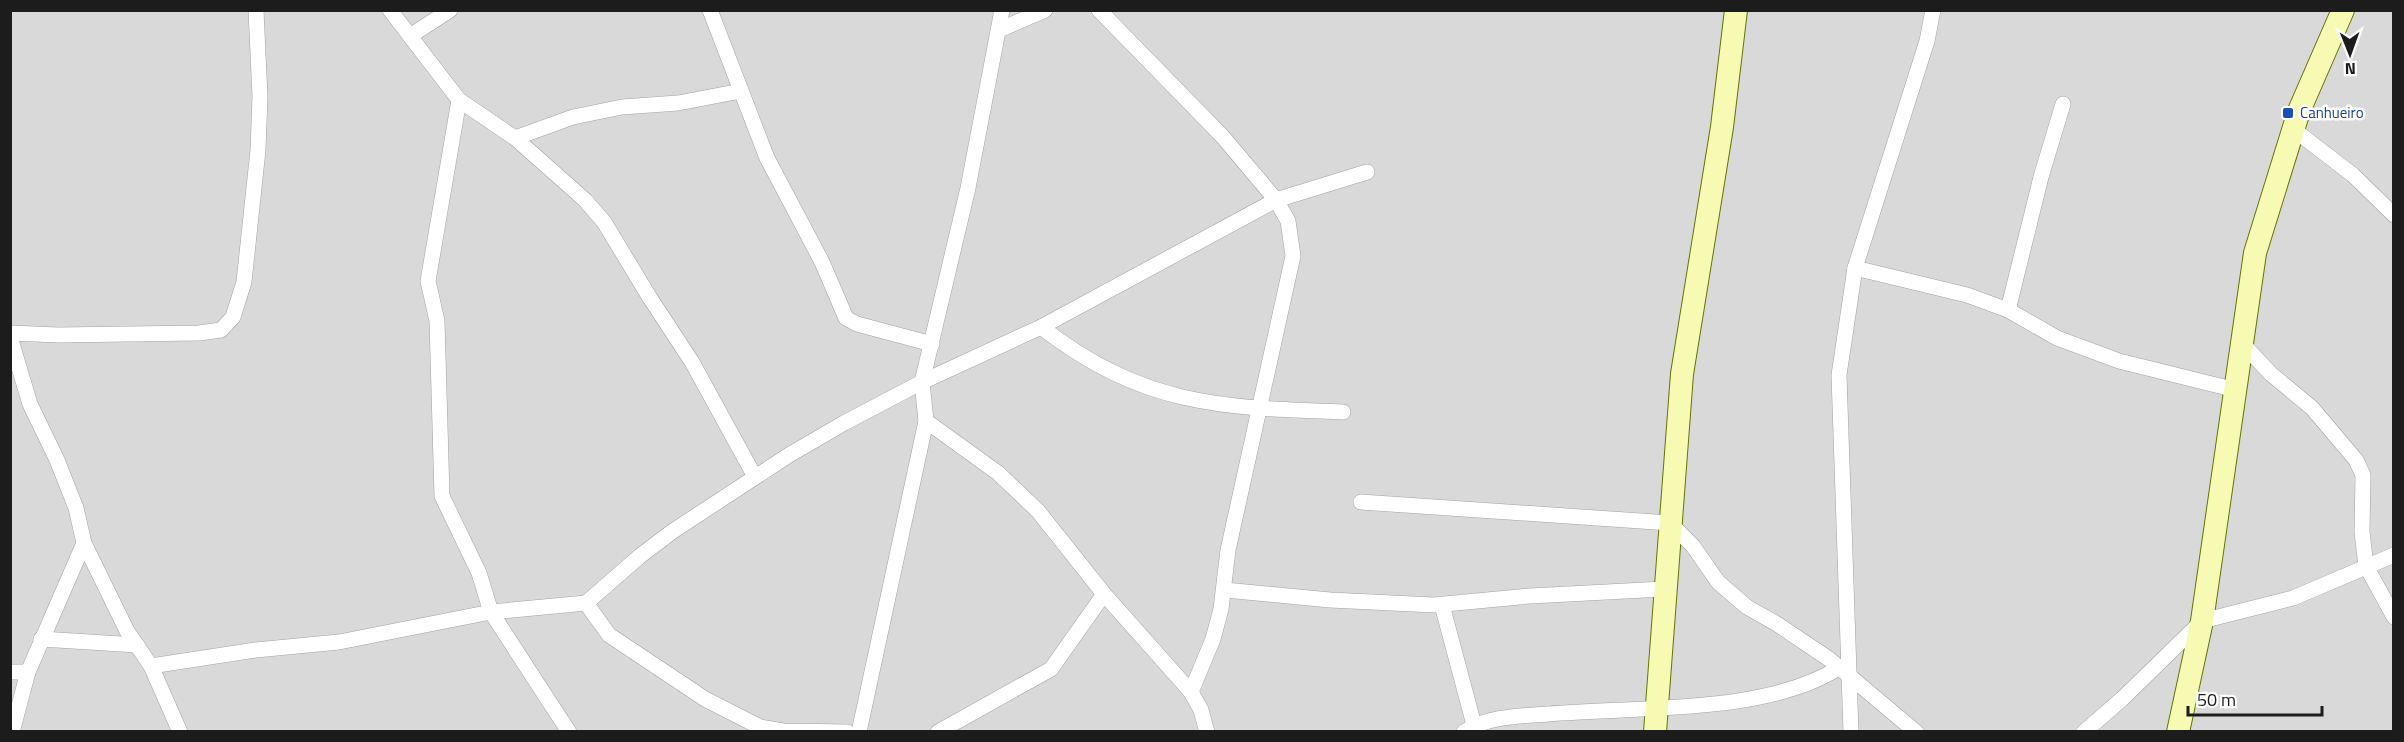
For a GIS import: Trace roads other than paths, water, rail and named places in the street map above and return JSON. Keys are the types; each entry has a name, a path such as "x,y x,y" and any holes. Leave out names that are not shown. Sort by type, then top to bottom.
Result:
{"street":[{"path":"180,732 151,666 137,645 84,543 76,508 57,460 30,404 10,335 199,333 221,330 233,317 244,282 258,150 260,97 256,10"},
{"path":"390,10 459,100 515,138 585,200 604,222 693,363 755,477"},
{"path":"410,36 450,10"},
{"path":"710,10 767,158 822,262 846,318 856,324 932,344"},
{"path":"859,732 926,421 922,382 968,188 1002,10"},
{"path":"999,30 1045,10"},
{"path":"1099,10 1223,137 1276,200 1288,221 1293,256 1228,550 1225,590 1213,639 1191,692"},
{"path":"1655,732 1682,374 1722,127 1736,10"},
{"path":"1851,732 1844,670 1839,375 1855,268 1927,40 1933,10"},
{"path":"2178,732 2202,621 2236,390 2240,341 2255,253 2293,129 2343,10"},
{"path":"515,138 573,117 622,107 678,103 741,91"},
{"path":"459,100 428,281 437,321 442,496 479,573 491,612 568,732"},
{"path":"2008,310 2041,177 2063,104"},
{"path":"2293,129 2353,175 2394,215"},
{"path":"151,666 256,650 339,642 491,612 585,603 640,555 755,477 844,423 922,382 1041,327 1276,200 1367,172"},
{"path":"1855,268 1967,295 2008,310 2057,338 2119,361 2236,390"},
{"path":"1041,327 1100,367 1140,386 1210,404 1259,410 1343,412"},
{"path":"2240,341 2271,374 2312,408 2356,460 2363,475 2362,532 2366,566 2394,617"},
{"path":"926,421 1014,488 1038,511 1104,594 1191,692 1201,710 1207,732"},
{"path":"1361,502 1670,523 1693,546 1718,582 1747,607 1778,624 1844,670 1916,732"},
{"path":"12,732 28,672 84,543"},
{"path":"2084,732 2122,699 2202,621 2293,598 2394,555"},
{"path":"1225,590 1330,600 1442,605 1530,596 1664,589"},
{"path":"938,732 1051,669 1104,594"},
{"path":"585,603 609,635 705,699 760,727 783,731 847,732"},
{"path":"1442,605 1469,728 1518,717 1658,706 1705,705 1793,690 1844,670"},
{"path":"41,639 137,645"},
{"path":"10,672 28,672"}],"place":[{"name":"Canhueiro","path":"2288,113"}]}
